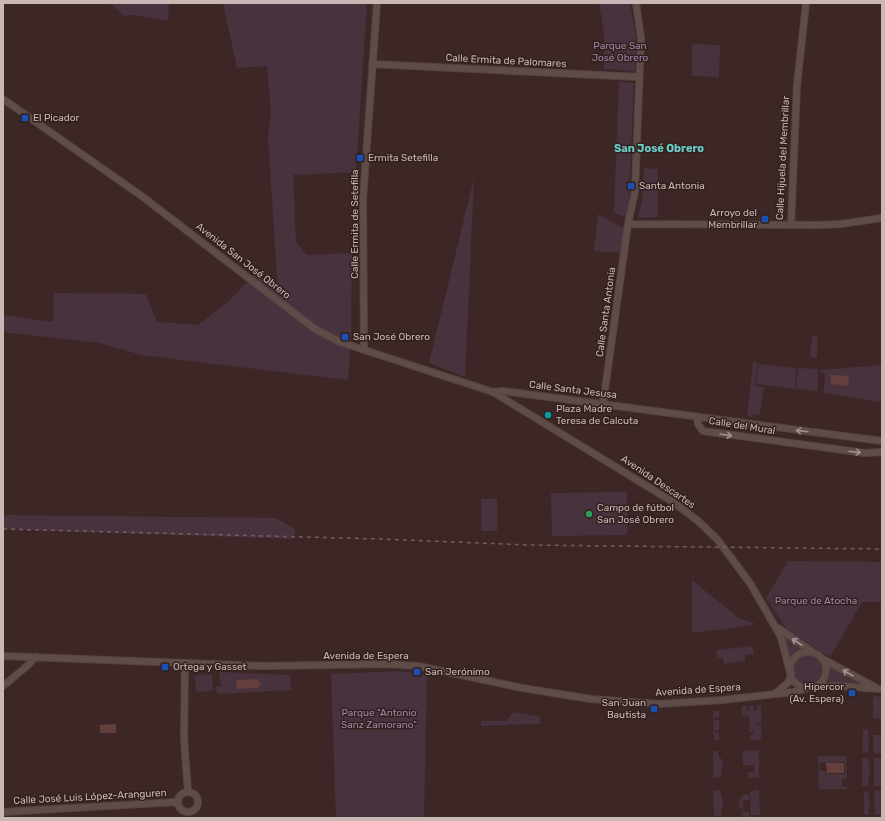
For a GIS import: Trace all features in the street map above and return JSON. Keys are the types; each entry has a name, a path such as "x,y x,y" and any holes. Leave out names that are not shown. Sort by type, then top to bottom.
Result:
{"street":[{"name":"Calle Ermita de Setefilla","path":"364,350 363,199 377,3"},
{"name":"Calle Santa Antonia","path":"603,404 628,224 635,191 641,38 636,3"},
{"name":"Calle Hijuela del Membrillar","path":"628,224 791,224 797,85 806,3"},
{"name":"Calle Ermita de Palomares","path":"372,64 639,77"},
{"name":"Avenida San José Obrero","path":"3,99 143,197 315,329 331,338 364,350 393,358 494,392"},
{"path":"791,224 841,224 882,218"},
{"name":"Calle Santa Jesusa","path":"494,392 503,391 697,417"},
{"name":"Avenida Descartes","path":"494,392 617,466 673,502 698,521 731,557 750,583 777,627 783,642 790,673"},
{"name":"Calle del Mural","path":"882,441 697,417 698,424 703,431 865,453 882,452"},
{"name":"Avenida Descartes","path":"777,627 818,656"},
{"path":"774,694 780,691 789,682 790,673 792,662 800,654 812,653 818,656 825,664 825,675 823,680 811,688 797,684 790,673"},
{"name":"Avenida de Espera","path":"3,656 263,666 388,664 418,666 522,688 591,699 659,704 700,702 837,686 880,689"},
{"name":"Avenida de Espera","path":"818,656 880,689"},
{"path":"3,686 36,657"},
{"path":"185,664 184,738 188,792"},
{"path":"188,792 194,794 198,801 196,808 188,815 180,810 177,802 179,796 188,792"},
{"name":"Calle José Luis López-Aranguren","path":"3,812 177,802"}],"green space":[{"path":"110,3 169,3 168,21 132,15 124,16"},
{"path":"223,3 367,3 356,172 293,175 296,242 307,255 352,253 351,337 348,380 141,355 100,343 3,332 3,315 53,322 54,293 146,294 157,322 198,325 229,301 255,274 278,292 268,137 271,113 267,66 237,68"},
{"name":"Parque San José Obrero","path":"599,3 630,3 636,37 635,71 604,69 604,33"},
{"path":"692,44 720,45 719,77 692,76"},
{"path":"619,82 634,83 629,199 626,217 614,213"},
{"path":"644,168 658,169 658,217 638,218 643,196"},
{"path":"474,178 465,377 429,363"},
{"path":"598,214 625,229 622,253 594,251"},
{"path":"812,336 817,336 816,358 810,357"},
{"path":"753,362 757,362 755,386 764,387 760,414 753,414 753,417 747,416"},
{"path":"758,364 796,368 795,389 756,384"},
{"path":"882,365 881,402 824,393 825,373 821,373 820,370"},
{"path":"798,368 818,369 818,391 796,389"},
{"name":"Campo de fútbol San José Obrero","path":"627,492 627,535 552,536 551,493"},
{"path":"481,499 497,499 497,531 481,531"},
{"path":"3,515 276,518 296,530 293,539 3,529"},
{"name":"Parque de Atocha","path":"788,561 882,562 882,602 862,602 830,657 788,631 766,598"},
{"path":"692,580 740,619 754,623 754,625 692,633"},
{"path":"787,639 803,648 790,659 785,640"},
{"path":"753,646 754,654 745,655 745,661 724,664 723,658 717,659 717,650"},
{"path":"808,656 818,660 822,670 818,680 808,684 798,680 794,670 798,660"},
{"path":"830,666 858,683 828,683"},
{"name":"Parque \"Antonio Sanz Zamorano\"","path":"398,671 427,675 424,818 336,818 331,674"},
{"path":"219,672 290,675 291,690 217,694 216,687 221,686"},
{"path":"212,674 213,691 196,692 195,675"},
{"path":"873,696 881,697 881,718 873,718"},
{"path":"742,706 746,706 747,711 749,710 749,706 754,706 754,711 757,710 757,706 761,706 761,723 757,723 757,725 761,725 761,740 750,740 750,735 754,734 754,732 750,732 749,716 742,715"},
{"path":"713,711 719,711 719,717 714,718 715,720 719,720 719,730 715,730 715,732 719,733 719,740 714,740"},
{"path":"514,712 540,717 540,724 481,726 481,721 506,721"},
{"path":"863,729 868,729 868,753 863,753"},
{"path":"873,735 882,735 882,753 874,753"},
{"path":"759,750 759,778 748,778 748,772 754,772 754,765 743,765 743,751"},
{"path":"713,751 718,751 718,757 723,760 721,778 713,778"},
{"path":"818,756 846,756 847,778 842,779 842,787 847,787 847,789 819,789","holes":["845,762 845,774 826,774 826,771 820,771 820,763"]},
{"path":"862,758 868,758 870,770 868,786 862,786"},
{"path":"874,758 882,758 882,786 874,786"},
{"path":"721,790 723,808 721,809 721,816 714,816 713,791"},
{"path":"759,790 760,815 751,815 750,791"},
{"path":"882,790 882,815 875,815 874,791"},
{"path":"864,791 868,791 870,804 868,815 864,815"},
{"path":"742,795 749,795 749,800 743,801 743,812 749,812 750,817 742,817 742,808 740,808 739,801"}],"shaded area":[{"path":"831,375 849,376 848,386 831,384"},
{"path":"257,679 261,684 258,688 237,689 236,680"},
{"path":"116,724 116,733 100,733 100,725"},
{"path":"826,763 844,763 844,773 827,773"}],"railway":[{"path":"3,529 381,539 529,545 882,549"}],"place":[{"name":"El Picador","path":"25,118"},
{"name":"Ermita Setefilla","path":"360,158"},
{"name":"Santa Antonia","path":"631,186"},
{"name":"Arroyo del Membrillar","path":"765,219"},
{"name":"San José Obrero","path":"345,337"},
{"name":"Plaza Madre Teresa de Calcuta","path":"548,415"},
{"name":"Campo de fútbol San José Obrero","path":"589,514"},
{"name":"Ortega y Gasset","path":"165,667"},
{"name":"San Jerónimo","path":"417,672"},
{"name":"Hipercor (Av. Espera)","path":"852,693"},
{"name":"San Juan Bautista","path":"654,709"}],"district":[{"name":"San José Obrero","path":"659,148"}]}
